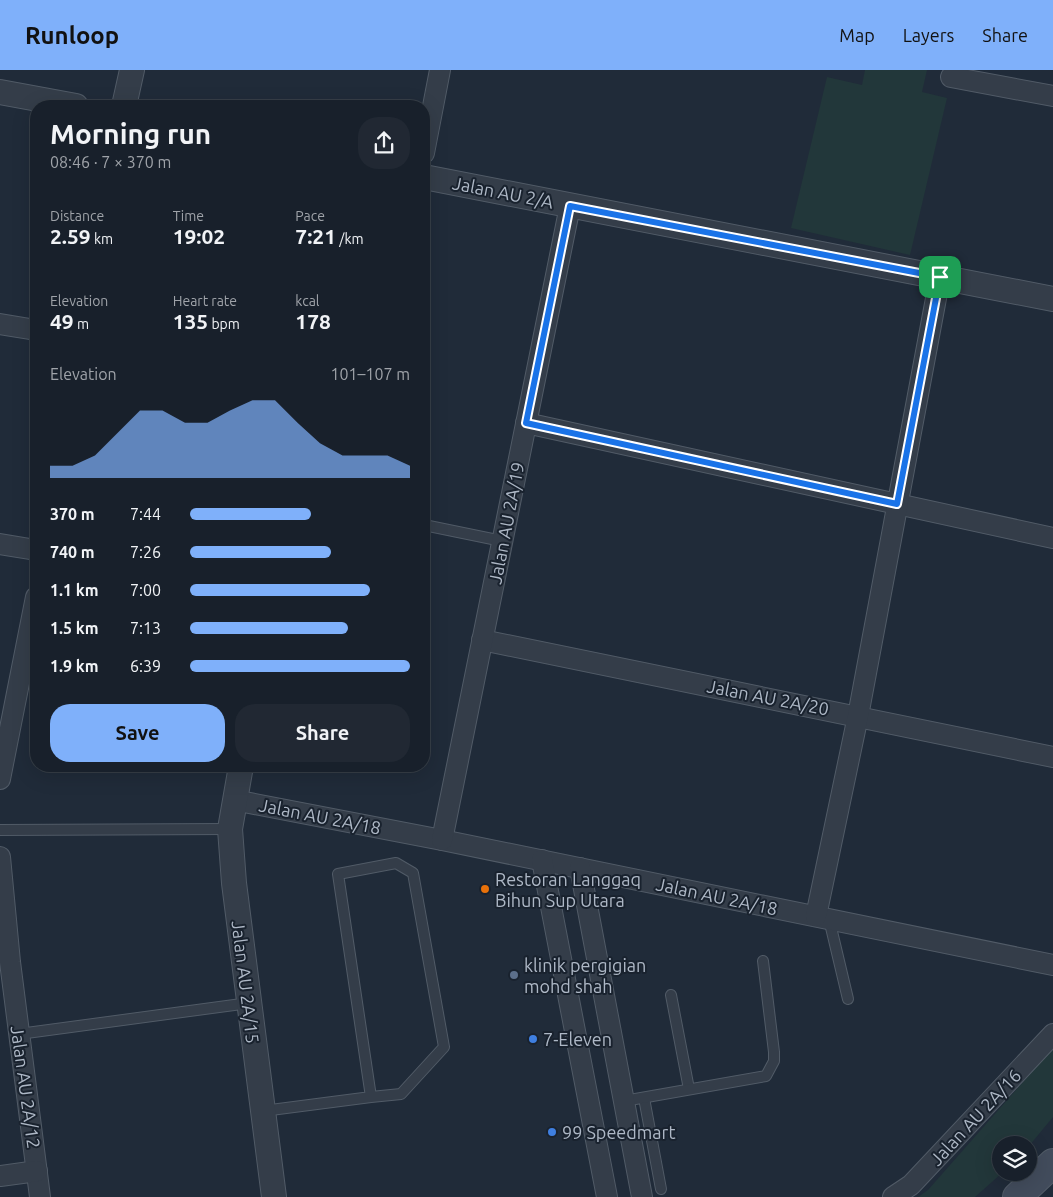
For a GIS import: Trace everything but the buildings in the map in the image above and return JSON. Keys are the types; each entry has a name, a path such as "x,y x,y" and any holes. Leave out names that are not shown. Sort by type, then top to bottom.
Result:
{"main road":[{"path":"1017,1197 1053,1163"}],"street":[{"path":"125,100 132,70"},
{"path":"430,122 440,70"},
{"path":"951,76 1053,96"},
{"path":"0,92 43,100"},
{"name":"Jalan AU 2/A","path":"430,178 1053,299"},
{"name":"Jalan AU 2A/19","path":"442,840 570,206"},
{"path":"822,918 940,277"},
{"path":"0,324 30,329"},
{"path":"526,423 1053,538"},
{"path":"0,544 30,549"},
{"path":"1,771 30,628"},
{"name":"Jalan AU 2A/20","path":"482,640 1053,757"},
{"name":"Jalan AU 2A/15","path":"240,772 230,829 234,883 274,1197"},
{"name":"Jalan AU 2A/18","path":"234,800 542,860 1053,964"},
{"name":"Jalan AU 2A/12","path":"0,857 5,962 19,1034 40,1197"},
{"path":"542,860 607,1197"},
{"path":"580,868 642,1197"},
{"name":"Jalan AU 2A/16","path":"893,1197 911,1185 1053,1034"},
{"path":"0,1176 37,1171"}],"lane":[{"path":"430,526 502,541"},
{"path":"0,830 230,829"},
{"path":"263,1112 401,1094 444,1048 413,873 396,863 338,874 370,1098"},
{"path":"822,918 848,999"},
{"path":"624,1101 766,1076 774,1060 774,1052 763,961"},
{"path":"671,995 689,1089"},
{"path":"19,1034 249,1003"},
{"path":"644,1098 661,1189"}],"green space":[{"path":"865,70 927,70 922,92 947,98 910,255 791,228 827,77 862,85"},
{"path":"1053,1048 1053,1117 1037,1136 992,1136 993,1181 975,1197 918,1197 928,1190"}],"place":[{"name":"Restoran Langgaq Bihun Sup Utara","path":"485,889"},
{"name":"klinik pergigian mohd shah","path":"514,975"},
{"name":"7-Eleven","path":"533,1039"},
{"name":"99 Speedmart","path":"552,1132"}],"route":[{"path":"570,206 940,277 897,504 526,423 570,206"}]}
